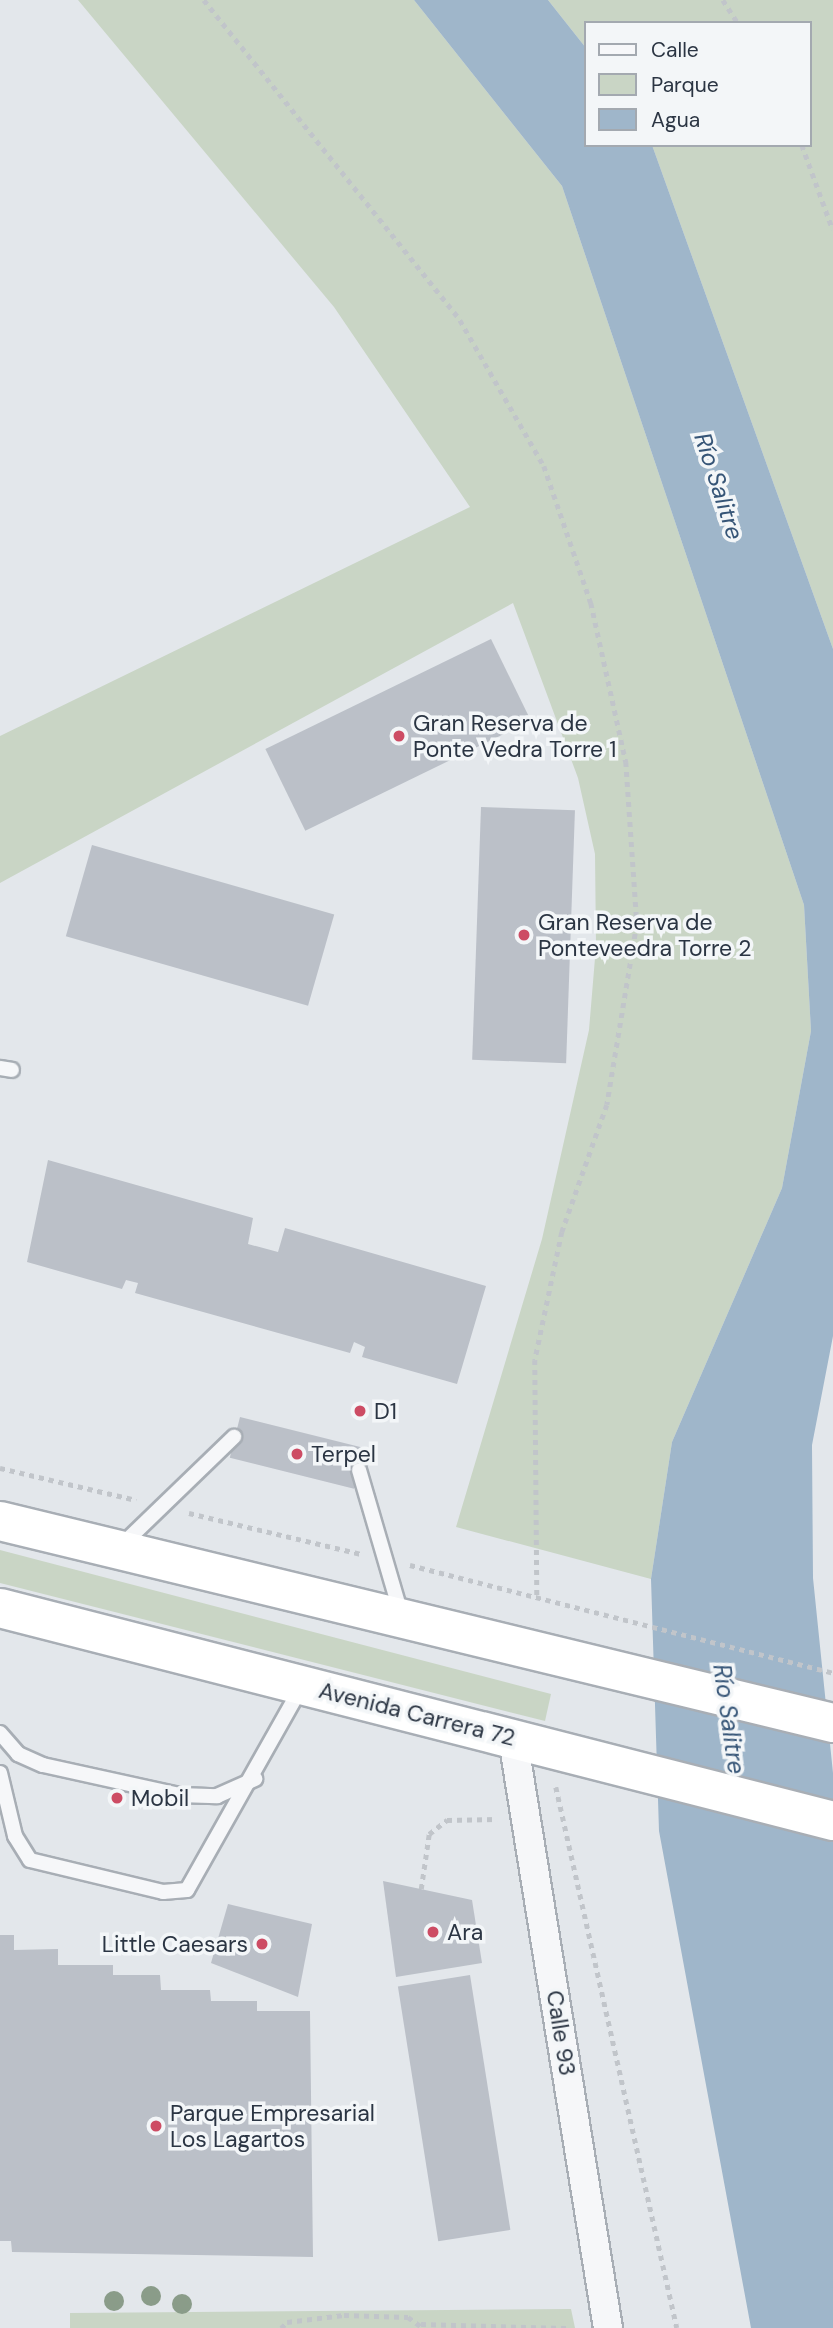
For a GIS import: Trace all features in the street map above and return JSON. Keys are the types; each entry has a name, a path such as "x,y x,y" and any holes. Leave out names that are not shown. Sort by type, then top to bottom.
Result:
{"highway":[{"path":"4,1518 117,1550 833,1723"},
{"name":"Avenida Carrera 72","path":"0,1608 833,1821"}],"street":[{"name":"Calle 93","path":"513,1739 608,2328"}],"lane":[{"path":"117,1550 234,1437"},
{"path":"359,1470 402,1619"},
{"path":"0,1773 15,1836 30,1860 163,1892 187,1890 256,1779 303,1685"},
{"path":"0,1733 18,1754 43,1765 179,1795 217,1796 256,1779"}],"path":[{"path":"204,0 460,320 544,466 591,603 626,762 638,924 607,1105 562,1232 535,1360 537,1595"},
{"path":"723,0 737,21"},
{"path":"803,147 833,230"},
{"path":"0,1468 537,1595 833,1673"},
{"path":"554,1776 677,2328"},
{"path":"421,1889 429,1834 447,1819 500,1819"},
{"path":"281,2328 287,2322 408,2317 422,2326 566,2328"},
{"path":"323,2328 329,2320"}],"green space":[{"path":"78,0 414,0 562,186 804,905 811,1031 782,1188 672,1442 651,1579 456,1527 542,1239 589,1030 596,946 595,854 578,778 513,603 0,883 0,736 470,507 334,307"},
{"path":"548,0 833,0 833,649 653,147 812,147 812,21 584,21 584,45"},
{"path":"0,1550 551,1694 545,1721 0,1583"},
{"path":"571,2309 575,2328 70,2328 70,2313"}],"water":[{"name":"Río Salitre","path":"414,0 548,0 584,45 584,147 653,147 833,649 833,1336 812,1445 813,1578 833,1773 833,2328 751,2328 659,1831 651,1579 672,1442 782,1188 811,1031 804,905 562,186"}],"building":[{"name":"Gran Reserva de Ponte Vedra Torre 1","path":"491,639 531,721 305,831 265,749"},
{"name":"Gran Reserva de Ponteveedra Torre 2","path":"481,807 575,810 566,1063 472,1060"},
{"path":"92,845 334,914 308,1006 66,936"},
{"path":"48,1160 253,1218 248,1244 278,1252 285,1228 486,1286 457,1384 362,1357 365,1347 354,1342 350,1353 135,1293 138,1283 126,1280 122,1289 27,1262"},
{"name":"Terpel","path":"240,1417 364,1448 354,1489 230,1458"},
{"name":"Ara","path":"383,1881 472,1900 482,1963 396,1977"},
{"name":"Little Caesars","path":"228,1904 312,1924 298,1997 211,1963"},
{"name":"Parque Empresarial Los Lagartos","path":"0,1935 14,1935 14,1950 58,1949 58,1965 113,1965 113,1975 160,1975 161,1990 210,1990 211,2001 257,2001 257,2011 310,2011 313,2257 12,2252 11,2241 0,2241"},
{"path":"470,1975 510,2230 438,2241 398,1986"}],"place":[{"name":"Gran Reserva de Ponte Vedra Torre 1","path":"399,736"},
{"name":"Gran Reserva de Ponteveedra Torre 2","path":"524,935"},
{"name":"D1","path":"360,1411"},
{"name":"Terpel","path":"297,1454"},
{"name":"Mobil","path":"117,1798"},
{"name":"Ara","path":"433,1932"},
{"name":"Little Caesars","path":"262,1944"},
{"name":"Parque Empresarial Los Lagartos","path":"156,2126"}]}
